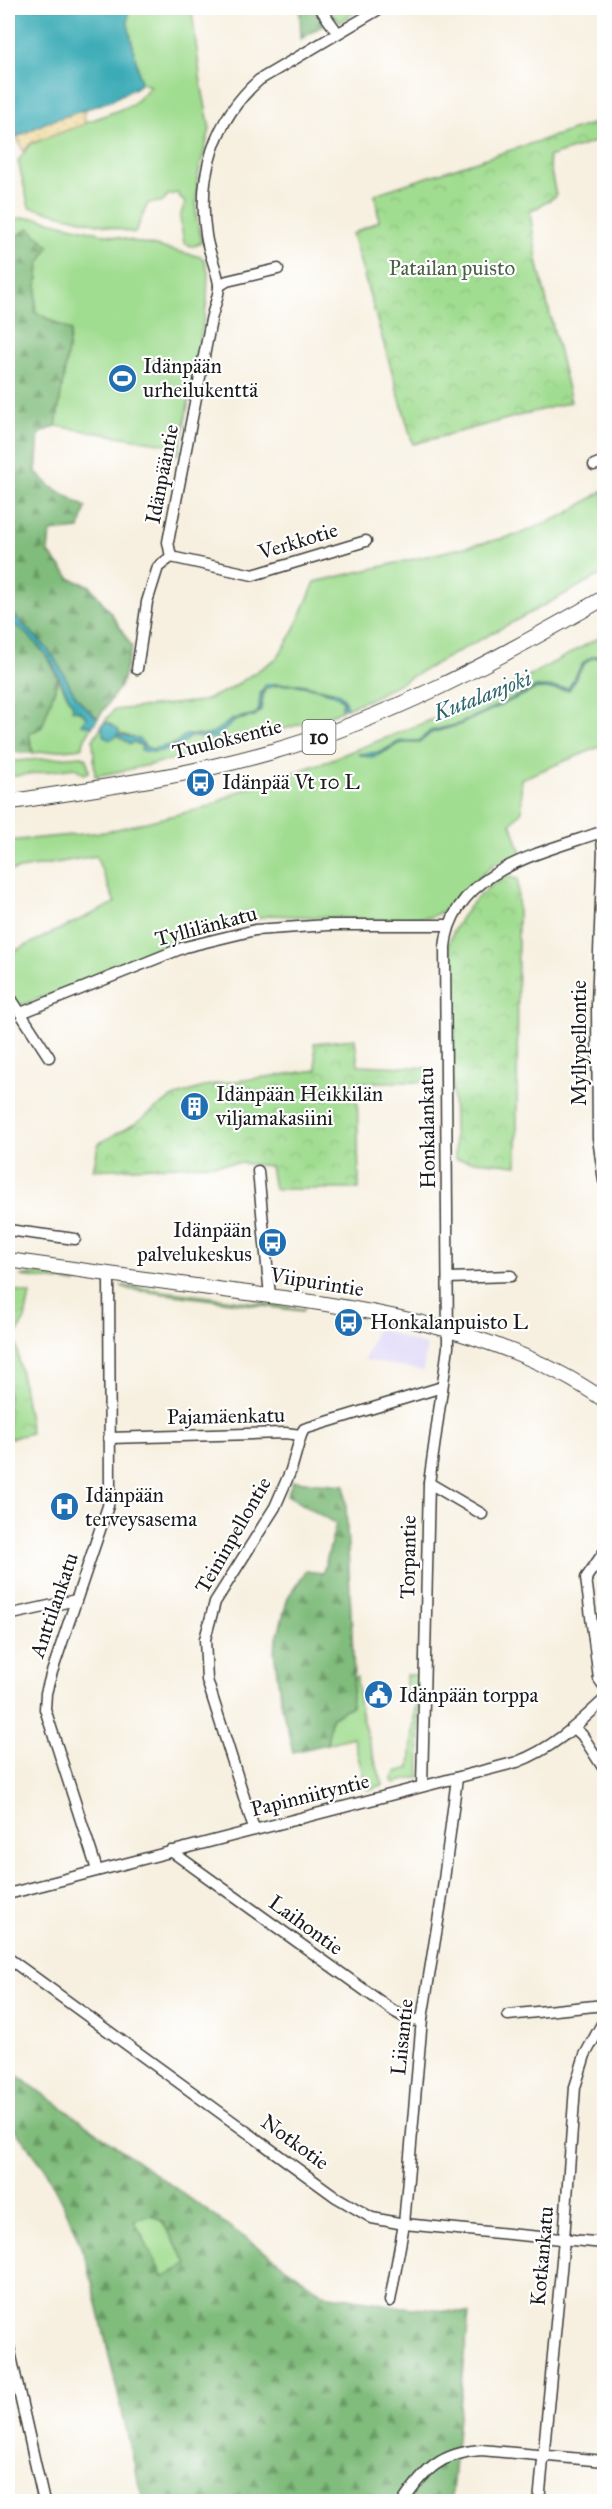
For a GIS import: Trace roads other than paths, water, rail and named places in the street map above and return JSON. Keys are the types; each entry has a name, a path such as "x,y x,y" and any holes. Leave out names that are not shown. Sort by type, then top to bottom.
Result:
{"highway":[{"name":"Tuuloksentie","path":"8,802 157,778 266,754 317,738 430,693 604,598"}],"main road":[{"name":"Viipurintie","path":"8,1260 365,1311 447,1330 538,1362 604,1400"}],"street":[{"path":"320,8 337,32"},
{"name":"Idänpääntie","path":"137,669 147,602 158,567 171,556 168,542 210,320 219,286 206,236 203,187 212,147 223,124 242,95 259,80 381,8"},
{"path":"219,286 227,281 278,269"},
{"name":"Verkkotie","path":"171,556 254,575 366,541"},
{"path":"448,925 472,893 491,875 530,857 603,832"},
{"name":"Myllypellontie","path":"603,832 597,1004 598,1138 604,1181"},
{"name":"Tyllilänkatu","path":"21,1013 185,947 255,930 328,925 448,925"},
{"name":"Honkalankatu","path":"447,1330 445,947 448,925"},
{"path":"8,994 49,1057"},
{"path":"258,1171 270,1296"},
{"path":"8,1229 75,1239"},
{"name":"Anttilankatu","path":"97,1870 45,1709 45,1693 108,1506 109,1274"},
{"path":"448,1278 511,1276"},
{"name":"Torpantie","path":"422,1786 429,1483 448,1347 447,1330"},
{"name":"Pajamäenkatu","path":"109,1438 301,1435 304,1429 442,1387"},
{"name":"Teininpellontie","path":"254,1829 207,1680 205,1639 215,1602 275,1507 291,1470 301,1435"},
{"path":"429,1483 482,1514"},
{"path":"604,1552 586,1578 599,1679 604,1686"},
{"path":"8,1616 76,1600"},
{"name":"Papinniityntie","path":"8,1893 457,1778 532,1756 574,1728 604,1700"},
{"path":"574,1728 582,1735 604,1769"},
{"name":"Liisantie","path":"390,2301 404,2224 422,2019 441,1903 457,1778"},
{"name":"Laihontie","path":"171,1851 379,2001 411,2021 422,2019"},
{"name":"Notkotie","path":"8,1958 336,2197 372,2218 404,2224 604,2243"},
{"path":"508,2015 604,2005"},
{"name":"Kotkankatu","path":"540,2502 564,2239 575,2087 585,2055 604,2020"},
{"path":"8,2343 44,2502"},
{"path":"403,2502 425,2473 448,2455 481,2450 604,2461"}],"water":[{"path":"8,8 128,8 128,24 141,83 113,100 45,123 8,141"},
{"path":"8,608 47,649 76,696 98,718 92,727 82,724 86,717 80,711 72,710 73,706 51,661 30,637 8,619"},
{"path":"600,655 604,659 591,658 582,667 569,690 536,689 459,725 431,733 419,743 401,743 379,755 370,757 358,754 381,752 400,741 419,741 430,731 459,724 536,687 568,688 580,667 588,659 593,657"},
{"path":"266,684 300,684 337,692 344,698 347,708 341,709 343,701 337,696 316,688 278,685 263,692 261,710 254,716 236,720 215,738 189,737 174,748 154,752 141,750 142,746 134,742 130,744 118,736 109,740 103,735 102,725 107,722 119,730 118,734 139,739 146,747 153,749 175,744 185,735 209,735 233,719 256,714 259,709 260,694"}],"place":[{"name":"Idänpään urheilukenttä","path":"122,378"},
{"name":"Idänpää Vt 10 L","path":"201,782"},
{"name":"Idänpään Heikkilän viljamakasiini","path":"195,1106"},
{"name":"Idänpään palvelukeskus","path":"273,1242"},
{"name":"Honkalanpuisto L","path":"349,1322"},
{"name":"Idänpään terveysasema","path":"64,1507"},
{"name":"Idänpään torppa","path":"378,1695"}],"park label":[{"name":"Patailan puisto","path":"452,268"}],"water label":[{"name":"Kutalanjoki","path":"482,695"}]}
